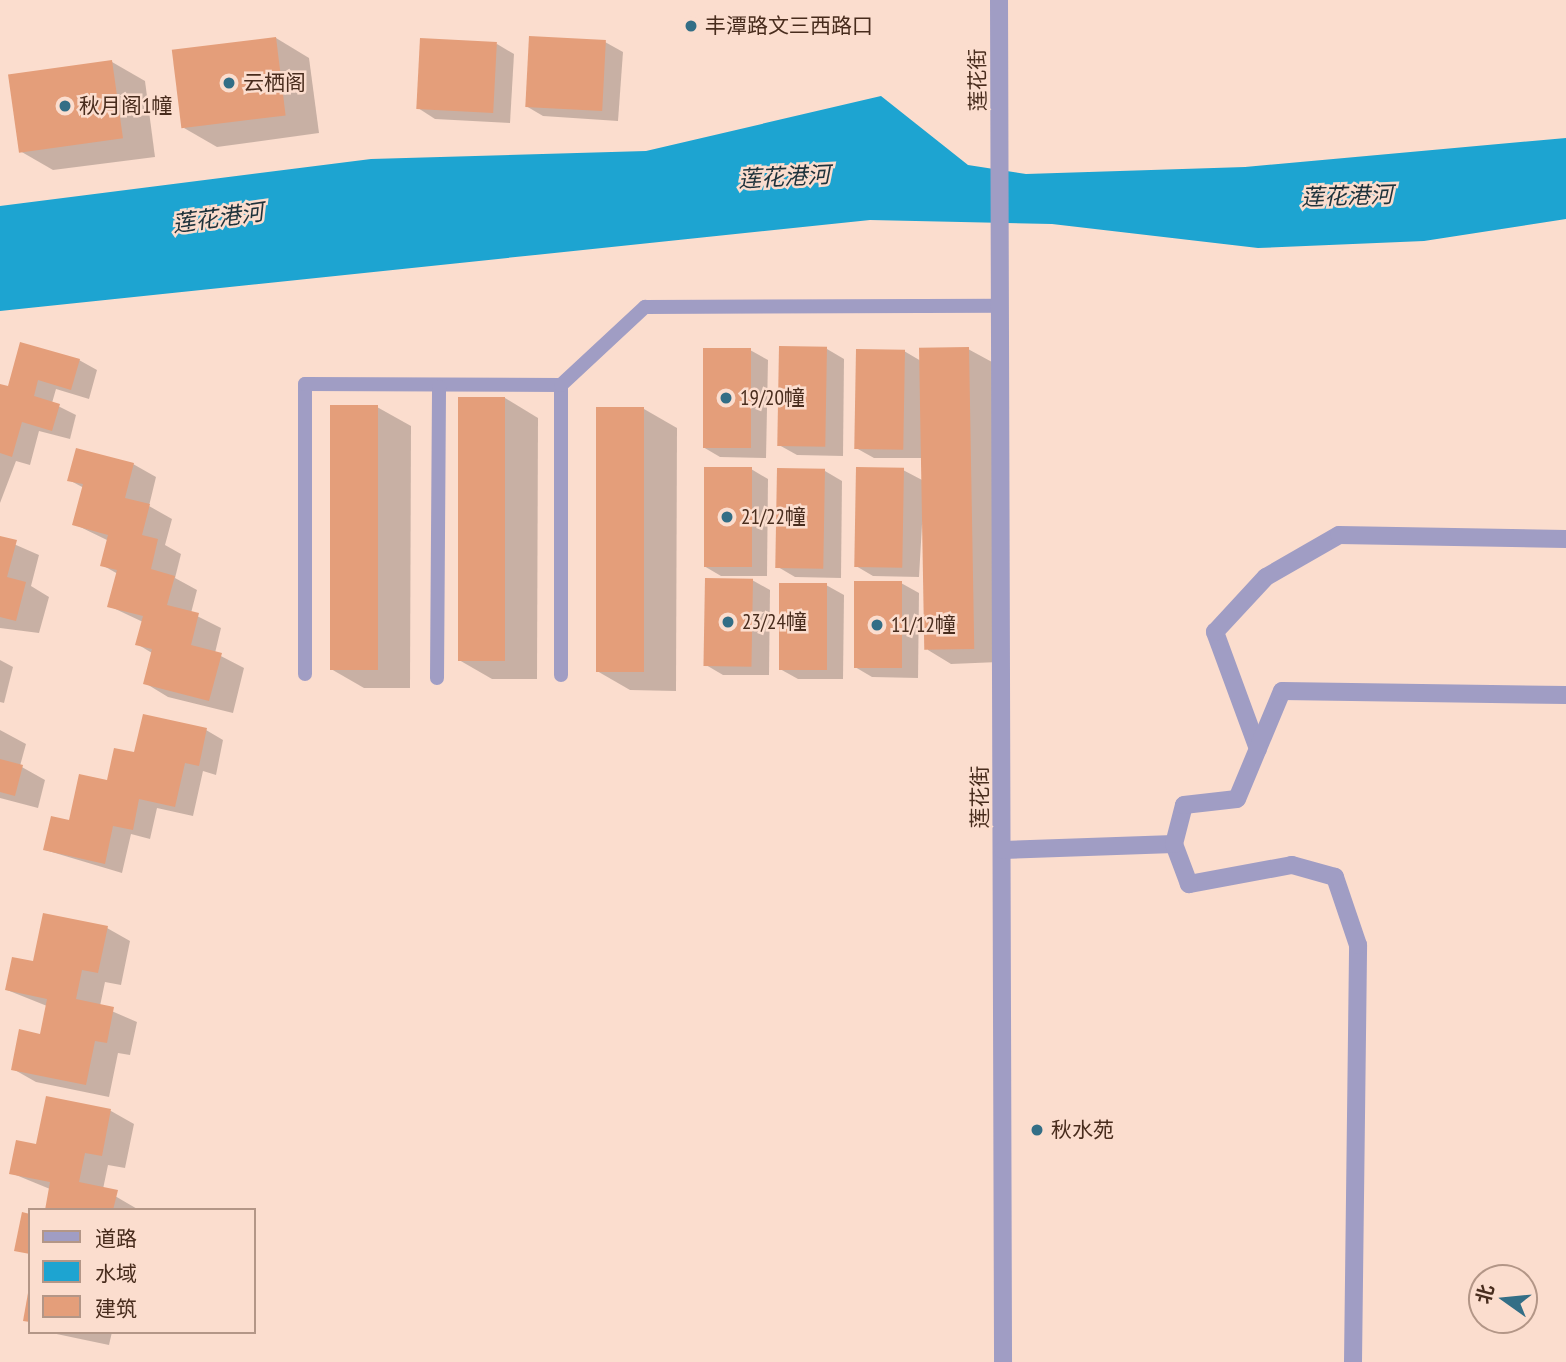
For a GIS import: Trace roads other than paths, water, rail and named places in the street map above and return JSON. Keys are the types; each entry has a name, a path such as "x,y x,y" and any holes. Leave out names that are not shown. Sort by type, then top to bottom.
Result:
{"street":[{"name":"莲花街","path":"999,0 1003,232 1003,1362"},
{"path":"1258,749 1215,632 1266,577 1339,535 1566,539"},
{"path":"1353,1362 1358,946 1335,877 1292,865 1189,884 1174,844 1184,805 1237,799 1282,691 1566,695"},
{"path":"1003,850 1174,844"}],"lane":[{"path":"305,674 305,384 439,387 561,385 645,307 1001,306"},
{"path":"561,385 561,675"},
{"path":"437,678 439,387"}],"water":[{"name":"莲花港河","path":"881,96 968,165 1026,174 1245,167 1566,138 1566,219 1424,241 1258,248 1052,224 870,220 0,311 0,206 371,159 646,151"}],"place":[{"name":"丰潭路文三西路口","path":"691,26"},
{"name":"云栖阁","path":"229,83"},
{"name":"秋月阁1幢","path":"65,106"},
{"name":"19/20幢","path":"726,398"},
{"name":"21/22幢","path":"727,517"},
{"name":"23/24幢","path":"728,622"},
{"name":"11/12幢","path":"877,625"},
{"name":"秋水苑","path":"1037,1130"}]}
